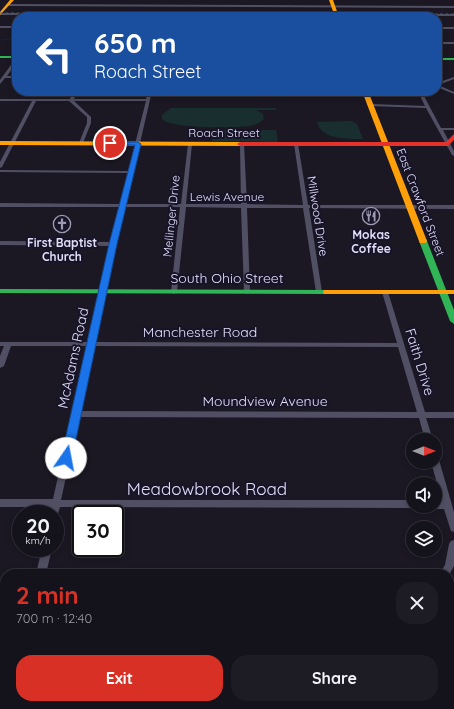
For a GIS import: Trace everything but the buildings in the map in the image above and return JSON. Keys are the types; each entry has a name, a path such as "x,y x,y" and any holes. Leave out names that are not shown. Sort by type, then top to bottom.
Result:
{"main road":[{"path":"0,57 12,58"},
{"path":"442,59 454,59"},
{"name":"East Crawford Street","path":"368,96 454,321"},
{"name":"Roach Street","path":"0,143 386,144 451,140"},
{"name":"South Ohio Street","path":"0,291 454,292"}],"street":[{"path":"113,12 117,0"},
{"path":"226,12 227,0"},
{"path":"3,10 115,5 227,5 382,12"},
{"path":"280,12 454,6"},
{"path":"3,10 58,12"},
{"path":"3,10 24,12"},
{"path":"442,14 454,15"},
{"path":"0,27 12,27"},
{"path":"442,28 454,28"},
{"path":"442,43 454,43"},
{"path":"0,83 12,66"},
{"path":"5,77 12,77"},
{"path":"442,83 454,78"},
{"path":"442,87 454,93"},
{"path":"71,100 73,96"},
{"name":"McAdams Road","path":"56,505 102,291 149,96"},
{"path":"424,96 423,98 440,128 451,140 454,154"},
{"path":"0,100 148,100"},
{"path":"0,167 36,100"},
{"path":"71,100 89,117 89,123 81,143"},
{"path":"371,105 428,107"},
{"path":"440,128 454,129"},
{"name":"Mellinger Drive","path":"174,292 190,144"},
{"path":"242,144 247,292"},
{"name":"Millwood Drive","path":"296,144 319,292"},
{"path":"0,171 130,172"},
{"name":"Lewis Avenue","path":"0,205 454,206"},
{"path":"0,243 113,244"},
{"name":"Faith Drive","path":"385,292 427,433"},
{"path":"0,366 4,344"},
{"name":"Manchester Road","path":"4,344 401,346"},
{"name":"Moundview Avenue","path":"76,414 454,415"},
{"path":"438,469 454,528"},
{"name":"Meadowbrook Road","path":"0,503 406,504"},
{"path":"442,505 448,505"},
{"path":"448,569 454,544"},
{"path":"42,569 45,557"}],"green space":[{"path":"171,108 276,108 276,110 256,110 263,114 264,119 259,123 250,126 218,127 177,125 162,119 162,115"},
{"path":"351,121 357,124 363,139 343,138 329,135 320,128 317,122"},
{"path":"213,130 276,130 278,142 212,141"}],"waterway":[{"path":"0,40 12,39"}],"railway":[{"path":"0,13 12,13"},
{"path":"442,14 454,14"}],"traffic: fast":[{"path":"0,57 12,57"},
{"path":"442,59 454,59"},
{"path":"423,241 454,321"},
{"path":"0,291 327,292"}],"traffic: slow":[{"path":"0,14 12,0"},
{"path":"331,0 335,12"},
{"path":"367,96 423,241"},
{"path":"0,143 240,144"},
{"path":"327,292 454,292"}],"traffic: jam":[{"path":"240,144 448,144 454,136"}],"place":[{"name":"Mokas Coffee","path":"371,216"},
{"name":"First Baptist Church","path":"62,224"}],"route":[{"path":"66,458 113,244 138,144 110,143"}]}
